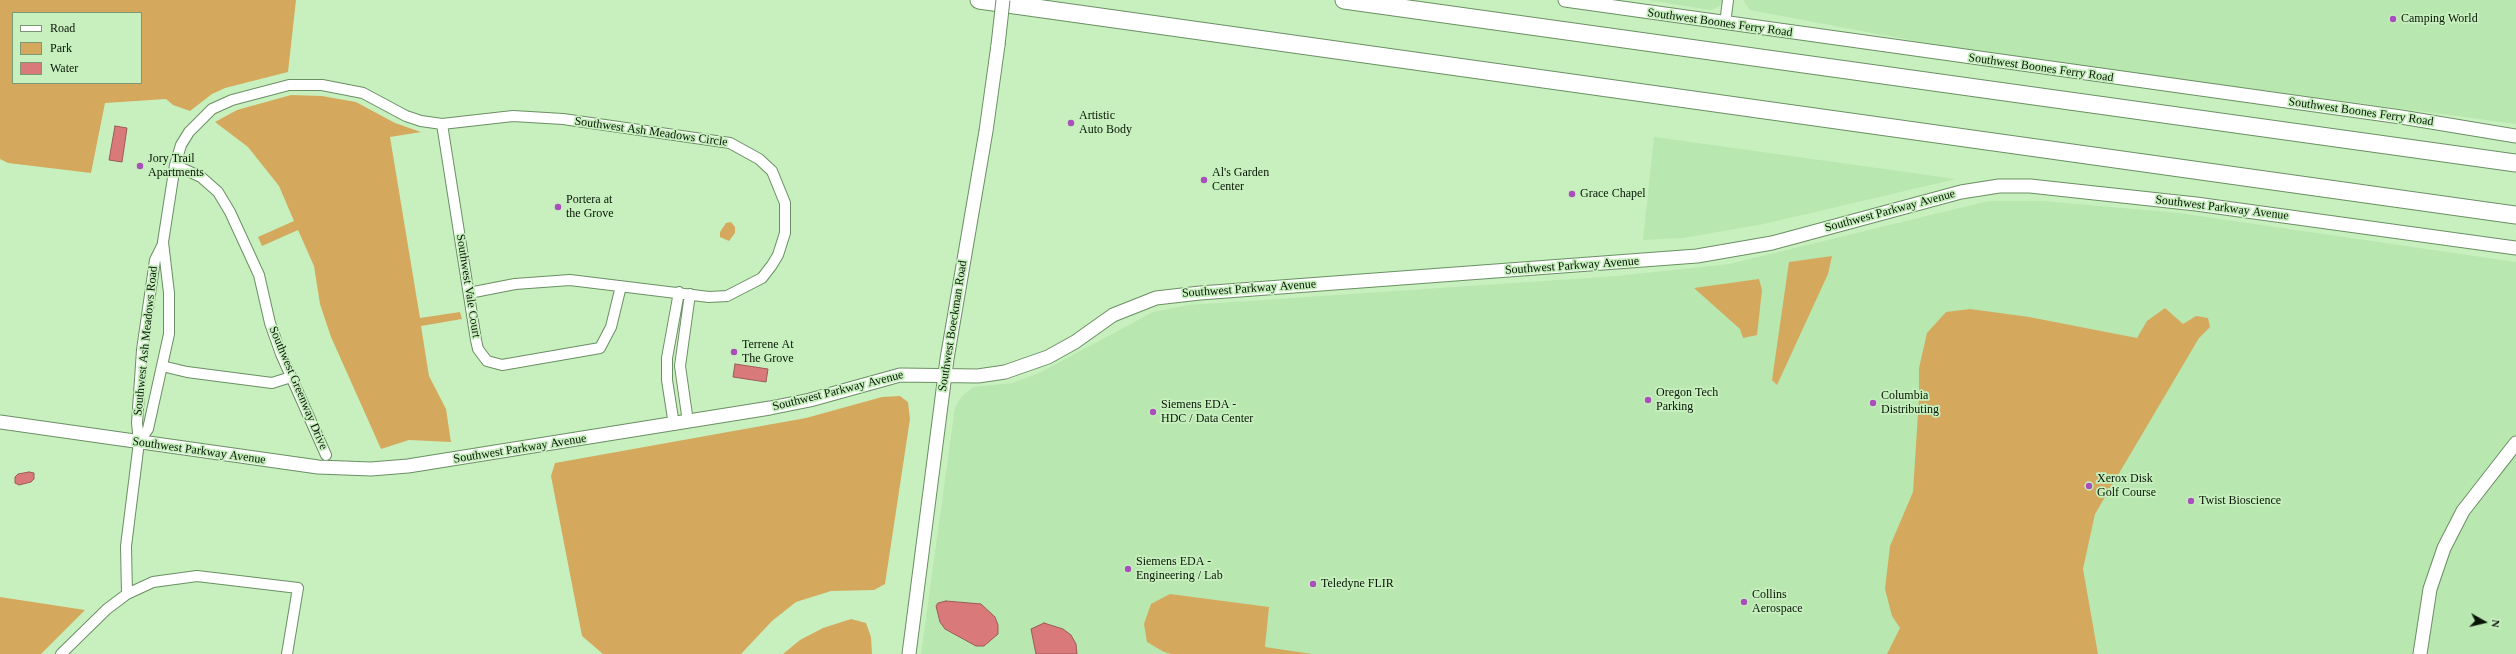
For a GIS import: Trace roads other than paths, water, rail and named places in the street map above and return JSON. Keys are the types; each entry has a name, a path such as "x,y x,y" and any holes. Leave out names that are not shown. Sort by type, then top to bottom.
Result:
{"highway":[{"path":"979,0 2516,215"},
{"path":"1344,0 2516,163"}],"street":[{"name":"Southwest Boeckman Road","path":"909,654 945,374 986,131 1003,0"},
{"name":"Southwest Boones Ferry Road","path":"1565,0 1724,24 2401,117 2516,136"},
{"path":"1724,24 1728,0"},
{"name":"Southwest Ash Meadows Road","path":"139,442 148,428 162,366 170,319 163,242 174,165 181,145 189,132 212,109 232,100 289,86 345,88 363,93 406,116 421,121 442,124"},
{"name":"Southwest Ash Meadows Circle","path":"442,124 513,116 563,119 730,143 759,159 777,180 785,203 785,233 778,255 762,278 739,292 722,297 580,281 544,281 469,293"},
{"name":"Southwest Vale Court","path":"442,124 478,349 487,361 502,365 600,348 608,336 621,286"},
{"name":"Southwest Greenway Drive","path":"174,165 201,177 218,192 230,212 260,275 270,323 291,377 326,455"},
{"name":"Southwest Parkway Avenue","path":"0,422 318,468 371,469 455,460 674,425 810,400 894,376 993,374 1026,366 1075,342 1119,312 1156,298 1200,293 1705,255 1772,243 1961,192 1999,186 2036,187 2196,204 2516,248"},
{"name":"Southwest Ash Meadows Road","path":"127,594 126,546 139,442 137,423 142,350 155,260 163,242"},
{"path":"674,425 667,380 667,358 679,292"},
{"path":"688,422 680,366 690,294"},
{"path":"162,366 187,372 272,383 291,377"},
{"path":"2420,654 2429,595 2444,548 2463,511 2516,443"},
{"path":"61,654 107,609 127,594 153,582 197,576 233,579 267,586 298,588 287,654"}],"water":[{"path":"115,126 127,128 122,162 109,160"},
{"path":"735,364 768,369 766,382 733,377"},
{"path":"29,472 34,473 34,479 31,482 19,485 15,483 15,477 18,474"},
{"path":"946,601 981,604 995,617 998,625 998,634 984,646 976,646 945,629 940,622 936,606 938,603"},
{"path":"1044,623 1063,629 1071,635 1076,644 1077,654 1036,654 1031,629"}],"place":[{"name":"Camping World","path":"2393,19"},
{"name":"Artistic Auto Body","path":"1071,123"},
{"name":"Jory Trail Apartments","path":"140,166"},
{"name":"Al's Garden Center","path":"1204,180"},
{"name":"Grace Chapel","path":"1572,194"},
{"name":"Portera at the Grove","path":"558,207"},
{"name":"Terrene At The Grove","path":"734,352"},
{"name":"Oregon Tech Parking","path":"1648,400"},
{"name":"Columbia Distributing","path":"1873,403"},
{"name":"Siemens EDA - HDC / Data Center","path":"1153,412"},
{"name":"Xerox Disk Golf Course","path":"2089,486"},
{"name":"Twist Bioscience","path":"2191,501"},
{"name":"Siemens EDA - Engineering / Lab","path":"1128,569"},
{"name":"Teledyne FLIR","path":"1313,584"},
{"name":"Collins Aerospace","path":"1744,602"}]}
